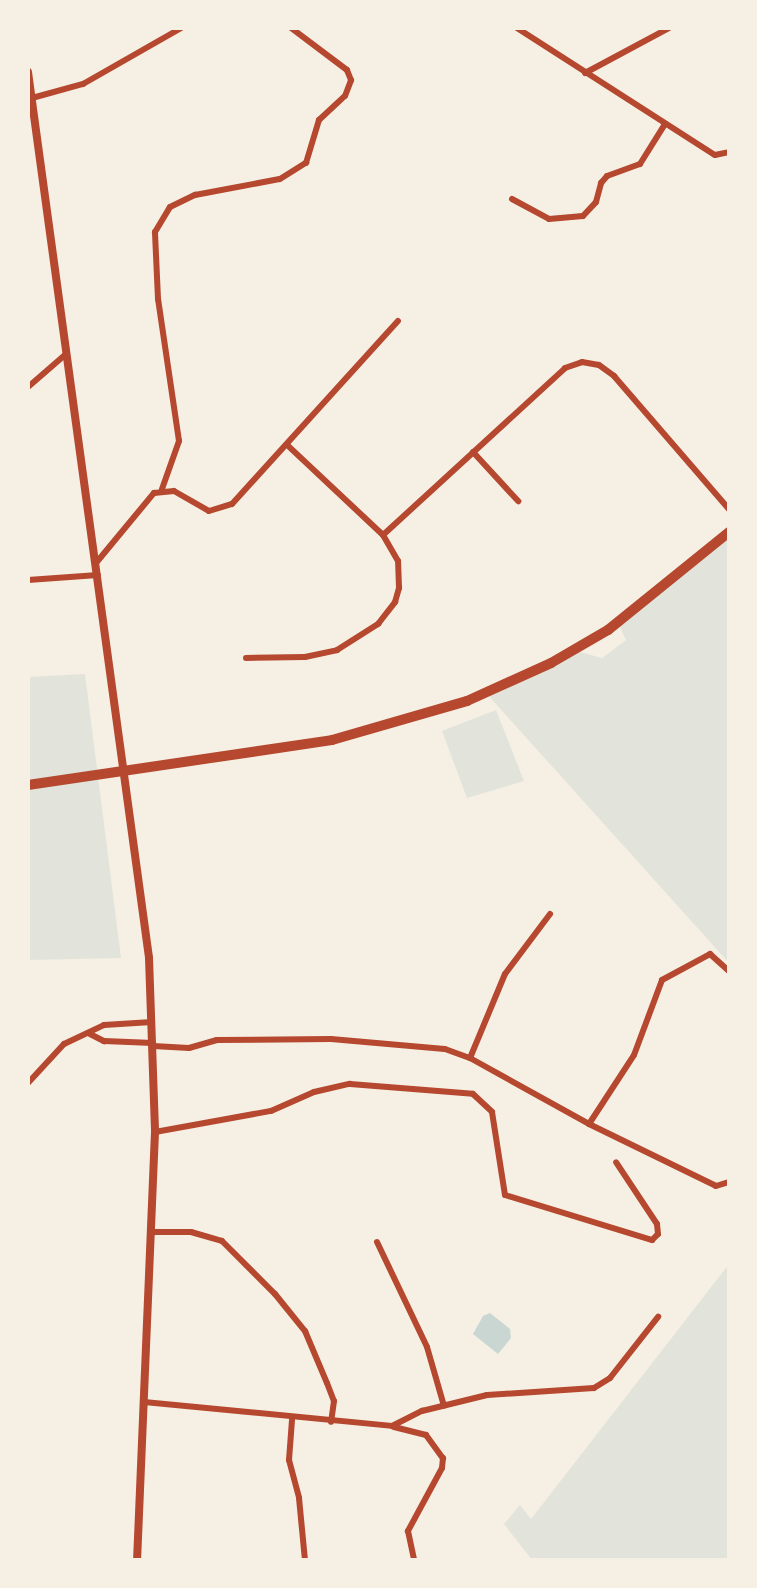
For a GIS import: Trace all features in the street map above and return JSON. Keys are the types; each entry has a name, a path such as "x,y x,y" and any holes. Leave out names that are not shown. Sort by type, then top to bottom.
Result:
{"main road":[{"path":"28,785 332,740 467,701 541,668 608,630 729,532"}],"street":[{"path":"32,98 83,84 181,28"},
{"path":"96,563 149,497 162,489 179,442 154,268 155,232 170,207 195,195 280,179 301,169 319,120 351,85 347,70 291,28"},
{"path":"517,28 717,156 729,152"},
{"path":"585,73 669,28"},
{"path":"28,72 148,946 155,1132 137,1560"},
{"path":"512,200 550,219 583,216 596,202 601,183 640,164 665,124"},
{"path":"162,489 174,491 198,507 219,510 232,504 398,321"},
{"path":"28,387 66,354"},
{"path":"383,535 565,368 590,362 614,376 729,509"},
{"path":"246,658 318,655 349,644 378,624 395,602 400,576 398,561 383,535 287,445"},
{"path":"472,453 518,500"},
{"path":"28,580 98,575"},
{"path":"470,1058 505,974 550,914"},
{"path":"589,1124 634,1055 662,980 710,954 729,971"},
{"path":"28,1083 64,1044 90,1034 104,1025 152,1022"},
{"path":"90,1034 104,1041 188,1048 217,1040 331,1039 445,1049 470,1058 589,1124 716,1186 729,1182"},
{"path":"155,1132 271,1111 314,1092 350,1084 473,1094 492,1112 505,1195 652,1240 658,1234 657,1224 616,1162"},
{"path":"152,1232 191,1232 222,1241 275,1294 304,1331 327,1383 334,1401 331,1422"},
{"path":"377,1242 427,1347 444,1406"},
{"path":"392,1426 422,1411 487,1395 594,1388 610,1378 658,1317"},
{"path":"144,1402 292,1420 418,1430 433,1441 443,1458 442,1468 408,1531 414,1560"},
{"path":"292,1420 289,1460 299,1498 304,1560"}],"shaded area":[{"path":"729,532 729,963 486,693 573,650 602,658 626,640 618,623"},
{"path":"85,674 121,958 28,960 28,677"},
{"path":"496,710 524,781 467,798 442,731"},
{"path":"729,1264 729,1560 532,1560 504,1524 520,1505 531,1519"},
{"path":"490,1313 510,1329 511,1338 498,1354 473,1334 483,1316"}]}
